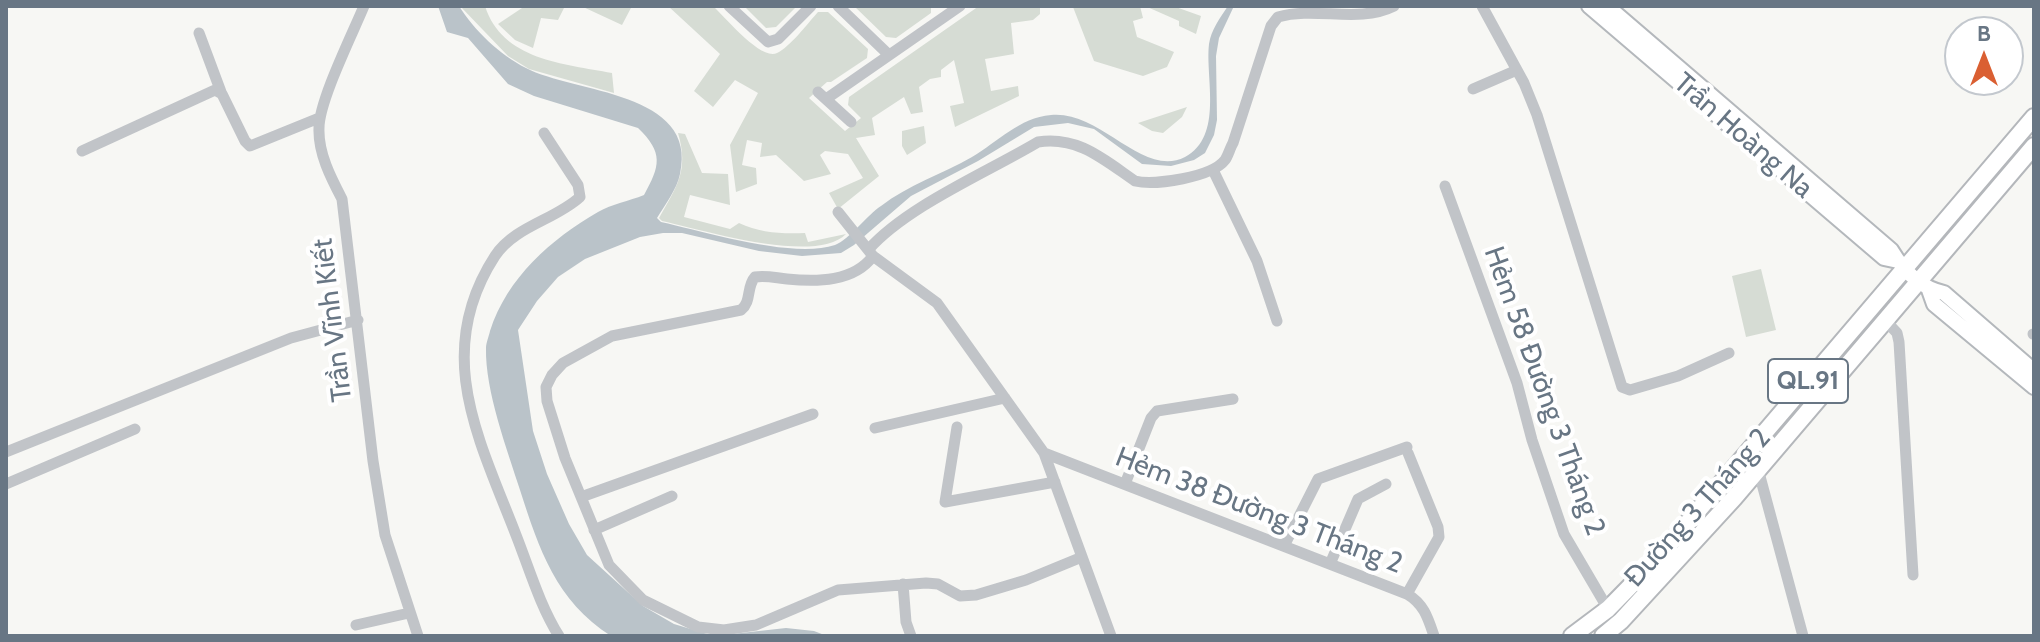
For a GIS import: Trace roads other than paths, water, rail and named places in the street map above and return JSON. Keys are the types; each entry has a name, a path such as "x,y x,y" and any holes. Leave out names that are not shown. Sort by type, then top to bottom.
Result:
{"highway":[{"name":"Đường 3 Tháng 2","path":"1572,636 1608,609 1674,538 1901,265 2034,117"},
{"name":"Đường 3 Tháng 2","path":"1603,636 1621,621 1734,498 1885,320 1924,286 2031,153"}],"main road":[{"name":"Trần Hoàng Na","path":"1589,6 1884,258 1901,265"},
{"name":"Trần Hoàng Na","path":"1607,6 1891,250 1901,265 1924,286 1934,304 2034,387"},
{"name":"Trần Hoàng Na","path":"1924,286 1944,293 2034,371"}],"street":[{"name":"Trần Vĩnh Kiết","path":"364,6 319,118 319,139 329,174 342,199 373,461 385,535 418,636"},
{"path":"729,6 763,39 774,42 811,6"},
{"path":"838,6 889,55"},
{"path":"1082,557 1026,580 970,596 960,596 938,584 838,590 756,625 724,630 698,627 643,600 609,565 565,458 547,401 546,387 563,363 612,336 741,310 748,302 751,281 755,277 807,281 852,274 865,267 870,251 882,235 924,206 1038,142 1055,139 1072,142 1135,181 1147,184 1213,170 1225,160 1233,143 1271,26 1278,17 1305,13 1368,15 1394,6"},
{"path":"1482,6 1529,93 1556,170 1622,387 1630,390 1678,376 1729,353"},
{"path":"851,122 822,96 889,55 954,8"},
{"path":"199,33 221,92 250,146 319,118"},
{"path":"1473,89 1517,70"},
{"path":"82,151 212,90 221,92"},
{"path":"544,133 578,185 580,197 523,232 496,256 470,308 462,355 468,397 482,447 559,636"},
{"path":"1213,170 1257,261 1277,321"},
{"name":"Hẻm 58 Đường 3 Tháng 2","path":"1445,186 1517,383 1532,440 1564,534 1608,609"},
{"path":"841,217 870,251 937,303 1044,453 1111,636"},
{"path":"6,452 291,338 358,320"},
{"path":"1885,320 1897,333 1899,342 1913,575"},
{"path":"875,428 1005,398"},
{"path":"1125,484 1151,418 1157,411 1233,399"},
{"path":"581,497 813,414"},
{"path":"957,427 945,502 1055,482"},
{"path":"6,484 135,429"},
{"path":"1284,546 1318,479 1407,450 1438,527 1439,537 1407,594"},
{"name":"Hẻm 38 Đường 3 Tháng 2","path":"1044,453 1407,594 1424,608 1434,636"},
{"path":"1758,469 1803,636"},
{"path":"1330,564 1358,499 1386,484"},
{"path":"594,530 672,496"},
{"path":"903,584 906,622 911,636"},
{"path":"356,625 409,613"}]}
